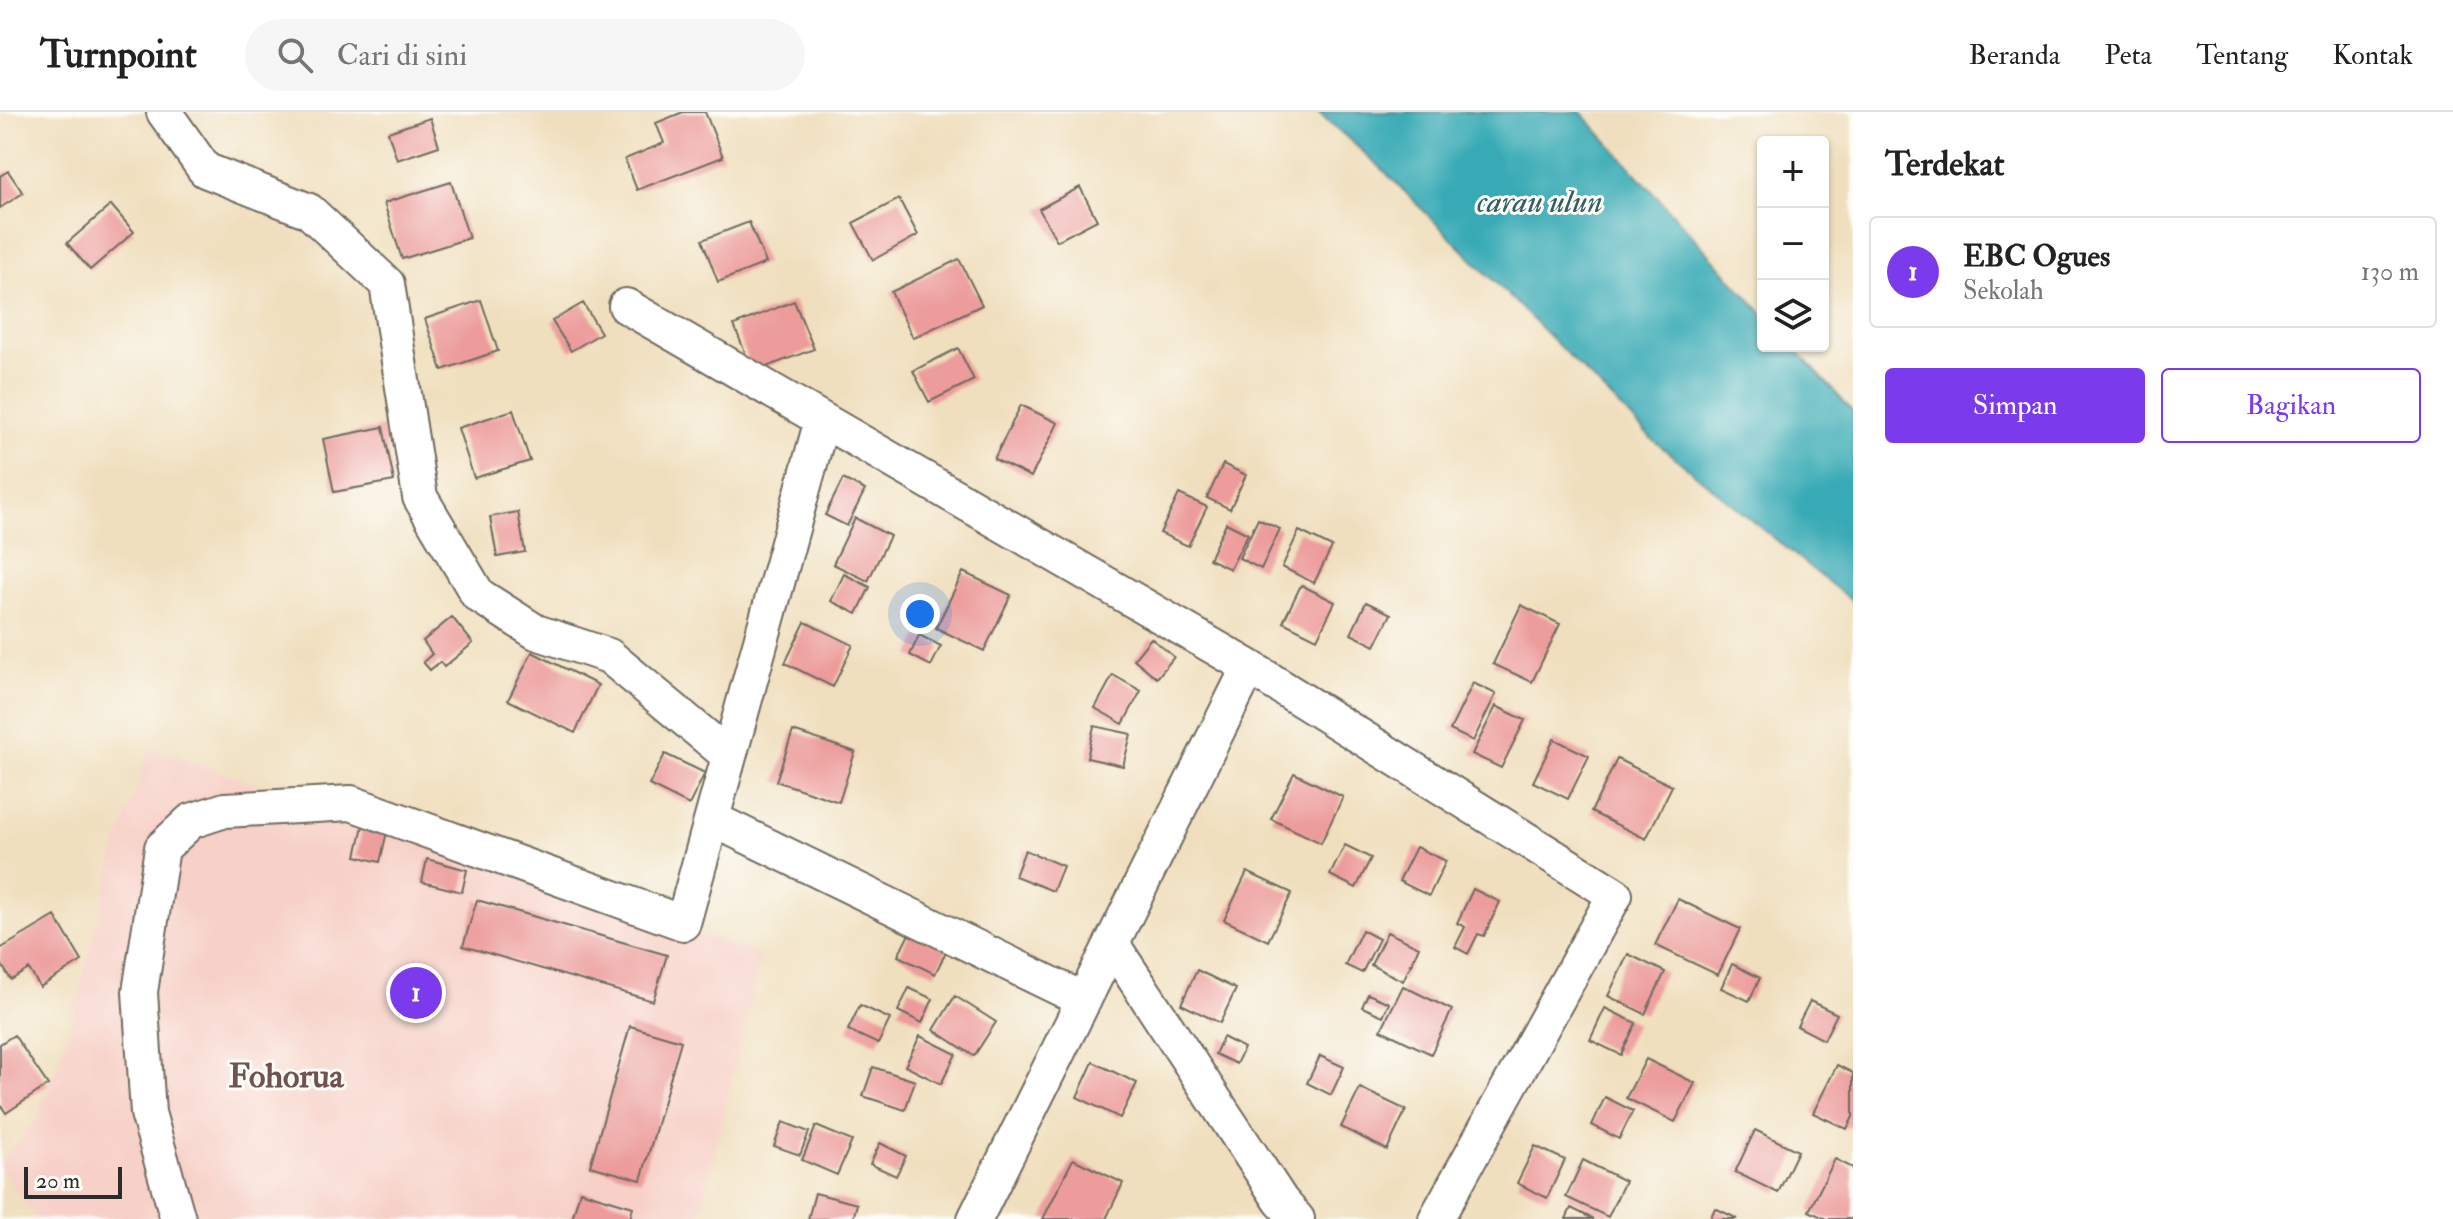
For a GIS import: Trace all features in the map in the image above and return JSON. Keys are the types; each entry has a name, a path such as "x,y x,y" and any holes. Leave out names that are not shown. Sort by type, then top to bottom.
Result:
{"street":[{"path":"164,112 205,170 309,211 387,284 420,497 478,595 536,632 609,656 729,756"},
{"path":"626,306 1249,667 1615,895 1436,1219"},
{"path":"178,1219 148,1113 140,992 162,848 191,821 225,810 351,803 683,923 822,420"},
{"path":"975,1219 1249,667"},
{"path":"712,819 1084,1000"},
{"path":"1112,944 1281,1201 1297,1219"}],"shaded area":[{"path":"150,748 761,955 699,1219 36,1219 0,1168 0,1162 37,1120 69,1031 116,847"}],"water":[{"name":"carau ulun","path":"1318,112 1581,112 1757,307 1757,352 1798,352 1853,412 1853,602 1653,440 1379,166"}],"building":[{"path":"683,112 705,112 723,157 637,190 625,159 664,143 656,123"},
{"path":"430,118 439,146 397,160 388,132"},
{"path":"8,171 23,193 0,208 0,176"},
{"path":"451,182 469,238 402,259 384,203"},
{"path":"1080,187 1097,220 1057,241 1039,209"},
{"path":"899,199 918,235 873,260 853,223"},
{"path":"111,205 134,232 90,270 67,243"},
{"path":"749,222 766,263 718,282 702,240"},
{"path":"959,259 982,305 913,338 891,292"},
{"path":"481,300 498,351 442,370 425,319"},
{"path":"794,301 814,349 753,372 734,325"},
{"path":"583,303 601,333 571,351 552,321"},
{"path":"958,348 974,380 929,402 913,371"},
{"path":"1021,405 1058,423 1031,477 994,459"},
{"path":"513,410 530,461 474,478 458,428"},
{"path":"383,427 394,481 334,492 323,439"},
{"path":"1223,464 1246,475 1230,509 1207,498"},
{"path":"843,479 865,490 847,526 825,515"},
{"path":"1179,494 1207,507 1188,546 1160,533"},
{"path":"518,512 525,552 497,557 490,517"},
{"path":"855,518 890,536 868,581 833,564"},
{"path":"1258,519 1280,529 1261,569 1239,558"},
{"path":"1226,523 1248,534 1230,569 1209,559"},
{"path":"1299,531 1332,547 1314,583 1282,567"},
{"path":"963,572 1011,595 984,651 936,628"},
{"path":"844,574 870,587 857,614 831,601"},
{"path":"1301,585 1335,602 1317,639 1283,622"},
{"path":"1366,602 1391,614 1375,646 1351,634"},
{"path":"1521,605 1560,624 1532,682 1493,664"},
{"path":"452,617 473,643 444,667 440,662 430,670 423,662 432,654 423,641"},
{"path":"805,622 853,645 833,687 785,663"},
{"path":"919,635 941,646 931,666 910,655"},
{"path":"1151,638 1174,657 1157,678 1134,659"},
{"path":"532,652 598,685 575,733 508,700"},
{"path":"1113,675 1141,691 1123,724 1095,708"},
{"path":"1473,683 1496,694 1473,741 1450,730"},
{"path":"1496,706 1525,720 1501,768 1472,754"},
{"path":"1094,726 1131,734 1123,766 1087,758"},
{"path":"793,731 855,752 839,802 776,781"},
{"path":"1554,739 1589,756 1568,799 1533,782"},
{"path":"665,754 705,773 689,805 649,785"},
{"path":"1617,759 1672,786 1646,839 1591,812"},
{"path":"1294,773 1343,797 1321,843 1271,819"},
{"path":"365,817 389,823 380,862 356,856"},
{"path":"1345,845 1371,858 1356,888 1330,875"},
{"path":"1416,847 1446,861 1429,896 1399,881"},
{"path":"1025,850 1063,866 1053,891 1015,876"},
{"path":"427,859 467,870 462,892 422,882"},
{"path":"1247,872 1292,893 1268,941 1224,920"},
{"path":"1473,889 1500,902 1484,936 1478,934 1468,954 1455,947 1465,927 1457,923"},
{"path":"1678,899 1740,929 1718,975 1655,945"},
{"path":"477,900 667,955 653,1001 463,946"},
{"path":"55,916 82,961 40,987 29,969 11,980 0,962 0,949"},
{"path":"1362,930 1379,939 1362,973 1345,965"},
{"path":"910,932 947,950 935,974 898,956"},
{"path":"1387,932 1419,947 1403,981 1371,965"},
{"path":"1628,954 1665,972 1645,1014 1608,996"},
{"path":"1732,964 1760,978 1749,1001 1721,988"},
{"path":"1197,970 1236,989 1220,1023 1181,1004"},
{"path":"1403,986 1452,1010 1431,1054 1381,1030"},
{"path":"909,988 933,999 922,1023 898,1011"},
{"path":"1368,994 1389,1003 1383,1016 1362,1007"},
{"path":"955,996 996,1022 974,1056 934,1030"},
{"path":"1810,1001 1837,1014 1824,1040 1797,1026"},
{"path":"860,1005 890,1019 878,1044 848,1030"},
{"path":"1605,1008 1636,1023 1621,1055 1590,1040"},
{"path":"630,1026 681,1041 641,1180 590,1166"},
{"path":"14,1035 48,1085 6,1113 0,1104 0,1044"},
{"path":"920,1036 956,1054 941,1084 905,1066"},
{"path":"1223,1037 1244,1048 1236,1064 1215,1054"},
{"path":"1320,1056 1344,1067 1331,1095 1307,1083"},
{"path":"1646,1059 1695,1083 1675,1122 1626,1098"},
{"path":"1093,1062 1137,1083 1120,1118 1077,1097"},
{"path":"1837,1065 1853,1073 1853,1117 1847,1129 1813,1113"},
{"path":"873,1067 915,1081 905,1110 863,1096"},
{"path":"1360,1088 1406,1110 1387,1150 1341,1127"},
{"path":"1605,1097 1633,1111 1619,1139 1592,1125"},
{"path":"783,1122 809,1132 800,1155 774,1146"},
{"path":"816,1126 852,1141 837,1175 802,1160"},
{"path":"1755,1130 1798,1151 1778,1193 1735,1172"},
{"path":"880,1143 906,1156 896,1176 870,1164"},
{"path":"1535,1146 1565,1160 1547,1198 1517,1183"},
{"path":"1073,1159 1123,1183 1106,1219 1043,1219"},
{"path":"1835,1159 1853,1168 1853,1219 1826,1219 1809,1211"},
{"path":"1583,1160 1625,1181 1608,1217 1566,1197"},
{"path":"580,1191 633,1207 630,1219 572,1219"},
{"path":"815,1193 857,1204 853,1219 808,1219"},
{"path":"1571,1208 1593,1219 1566,1219"},
{"path":"1715,1208 1738,1219 1710,1219"}],"place":[{"name":"EBC Ogues","path":"416,993"}],"district":[{"name":"Fohorua","path":"286,1075"}]}
